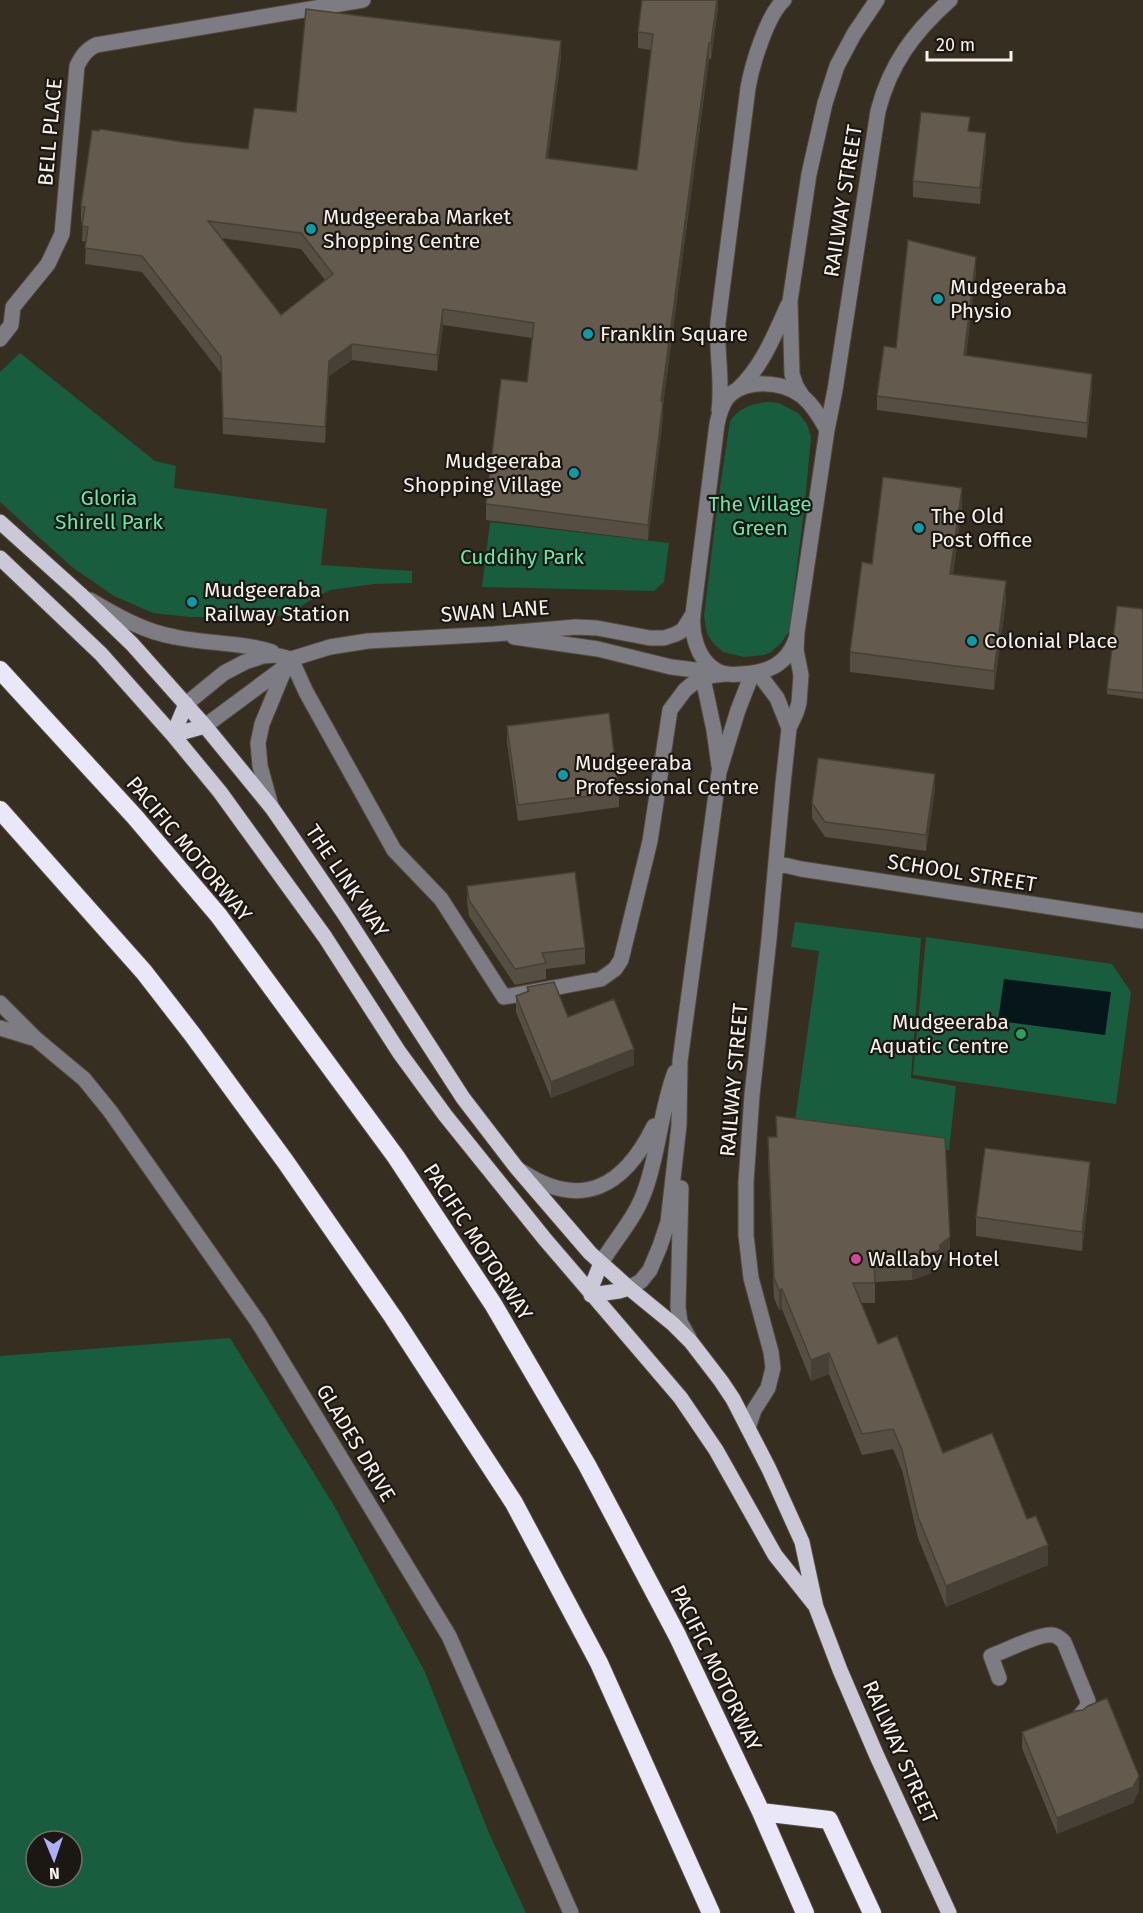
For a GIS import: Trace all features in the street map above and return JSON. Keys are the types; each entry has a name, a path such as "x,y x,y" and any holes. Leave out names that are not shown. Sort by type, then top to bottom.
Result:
{"highway":[{"name":"PACIFIC MOTORWAY","path":"0,670 135,817 219,916 396,1157 492,1304 587,1465 677,1635 761,1812 805,1913"},
{"path":"0,810 144,972 192,1034 285,1161 366,1278 514,1503 599,1663 711,1913"},
{"path":"761,1812 829,1820 872,1913"}],"main road":[{"name":"THE LINK WAY","path":"0,522 132,644 205,726 272,808 343,912 463,1098 516,1167 578,1240 629,1288"},
{"name":"RAILWAY STREET","path":"0,558 101,654 220,792 325,937 399,1052 439,1106 537,1230 660,1372 694,1417 716,1450 775,1555 816,1607"},
{"path":"173,735 186,704"},
{"path":"173,735 205,726"},
{"path":"601,1263 591,1294 629,1288"},
{"name":"RAILWAY STREET","path":"629,1288 664,1316 691,1342 721,1381 748,1428 802,1542 816,1607 876,1754 949,1913"}],"street":[{"name":"BELL PLACE","path":"0,339 11,325 13,307 48,264 62,234 77,66 88,49 96,45 363,0"},
{"name":"RAILWAY STREET","path":"719,772 714,730 692,627 693,614 719,416 721,386 717,348 718,322 746,100 753,65 769,20 784,0"},
{"name":"RAILWAY STREET","path":"827,430 817,412 796,386 792,374 790,301 804,201 825,104 837,66 845,50 877,0"},
{"name":"RAILWAY STREET","path":"695,641 701,655 711,667 725,674 755,674 774,667 787,656 794,645 878,111 890,74 903,51 928,20 950,0"},
{"name":"RAILWAY STREET","path":"719,416 724,402 749,378 761,360 790,301"},
{"name":"RAILWAY STREET","path":"734,393 751,386 775,384 790,389 805,399"},
{"path":"80,594 135,624 166,635 252,646 286,660 394,850 441,899 504,997 601,980 615,969 621,960 650,841 670,710 685,690 702,674"},
{"name":"SWAN LANE","path":"205,726 286,660 330,647 427,636 494,634 576,627 664,638 683,630 693,614"},
{"name":"RAILWAY STREET","path":"748,1428 754,1410 768,1389 773,1368 771,1352 754,1290 748,1254 746,1182 789,728 796,713 800,686 800,666 796,650 797,632"},
{"path":"494,634 598,649 702,674 725,674"},
{"name":"SWAN LANE","path":"186,704 224,673 246,662 263,656 286,660"},
{"path":"272,808 260,766 258,743 262,723 286,660"},
{"name":"RAILWAY STREET","path":"755,674 777,698 789,728"},
{"name":"RAILWAY STREET","path":"691,1342 683,1329 678,1307 682,1199 679,1125 680,1061 719,772 738,710 755,674"},
{"name":"SCHOOL STREET","path":"776,863 870,880 1143,921"},
{"name":"GLADES DRIVE","path":"0,1003 36,1039 84,1079 110,1111 264,1332 449,1636 571,1913"},
{"name":"GLADES DRIVE","path":"0,1028 36,1039"},
{"name":"RAILWAY STREET","path":"516,1167 535,1179 567,1191 584,1191 611,1181 627,1169 642,1150 680,1061"},
{"name":"RAILWAY STREET","path":"601,1263 645,1192 670,1087"},
{"name":"RAILWAY STREET","path":"629,1288 641,1281 650,1269 666,1230 671,1205 679,1125"},
{"path":"999,1678 991,1656 1041,1636 1052,1635 1059,1638 1064,1642 1088,1701 1087,1707 1079,1717"}],"green space":[{"name":"Gloria Shirell Park","path":"20,353 155,461 176,466 174,488 327,509 321,565 412,571 412,583 374,584 330,590 293,612 279,616 189,617 153,613 114,596 72,567 0,502 0,372"},
{"name":"The Village Green","path":"769,402 779,403 798,413 807,424 811,437 805,502 789,631 782,642 771,652 744,657 723,652 714,644 707,634 704,616 730,421 738,412 747,407"},
{"name":"Cuddihy Park","path":"490,522 669,543 664,582 654,591 482,587"},
{"path":"795,922 921,938 911,1078 956,1086 949,1150 794,1128 819,951 791,947"},
{"name":"Mudgeeraba Aquatic Centre","path":"926,937 1112,964 1131,992 1116,1104 913,1075"},
{"path":"230,1338 333,1504 424,1670 489,1833 526,1913 0,1913 0,1356"}],"shaded area":[{"path":"1004,979 1111,992 1105,1035 998,1021"}],"building":[{"path":"642,0 717,0 711,43 709,43 661,401 663,402 648,525 486,504 501,379 527,382 534,323 443,309 437,355 352,344 329,361 325,427 223,418 221,357 142,256 85,248 88,227 82,226 85,207 81,206 92,130 99,131 100,129 248,149 254,108 296,112 306,9 561,41 546,158 637,170 653,34 638,32","holes":["208,221 301,233 333,274 281,315"]},
{"path":"921,112 970,117 968,131 986,133 980,188 913,181"},
{"path":"908,240 976,257 964,355 1092,374 1087,423 877,396 884,346 896,348"},
{"path":"883,477 962,488 950,574 1006,581 994,671 850,652 862,562 872,564"},
{"path":"1117,606 1143,609 1143,693 1107,689"},
{"name":"Mudgeeraba Professional Centre","path":"609,713 619,792 518,805 507,726"},
{"path":"818,758 935,774 926,835 825,822 812,803"},
{"path":"575,872 585,948 542,953 546,963 515,969 469,900 467,886"},
{"path":"554,982 568,1017 614,999 634,1049 551,1082 516,996 529,991 527,987"},
{"path":"776,1116 945,1138 950,1237 940,1245 940,1250 912,1259 874,1261 875,1283 853,1283 878,1344 897,1336 943,1453 992,1433 1027,1519 1036,1516 1048,1545 946,1586 918,1517 902,1450 893,1429 862,1434 829,1353 811,1360 782,1289 779,1290 774,1278 768,1137 777,1137"},
{"path":"985,1148 1090,1162 1082,1232 976,1217"},
{"path":"1107,1698 1139,1776 1133,1787 1057,1818 1022,1732 1083,1710"}],"place":[{"name":"Mudgeeraba Market Shopping Centre","path":"311,229"},
{"name":"Mudgeeraba Physio","path":"938,299"},
{"name":"Franklin Square","path":"588,334"},
{"name":"Mudgeeraba Shopping Village","path":"574,473"},
{"name":"The Old Post Office","path":"919,528"},
{"name":"Mudgeeraba Railway Station","path":"192,602"},
{"name":"Colonial Place","path":"972,641"},
{"name":"Mudgeeraba Professional Centre","path":"563,775"},
{"name":"Mudgeeraba Aquatic Centre","path":"1021,1034"},
{"name":"Wallaby Hotel","path":"856,1259"}]}
